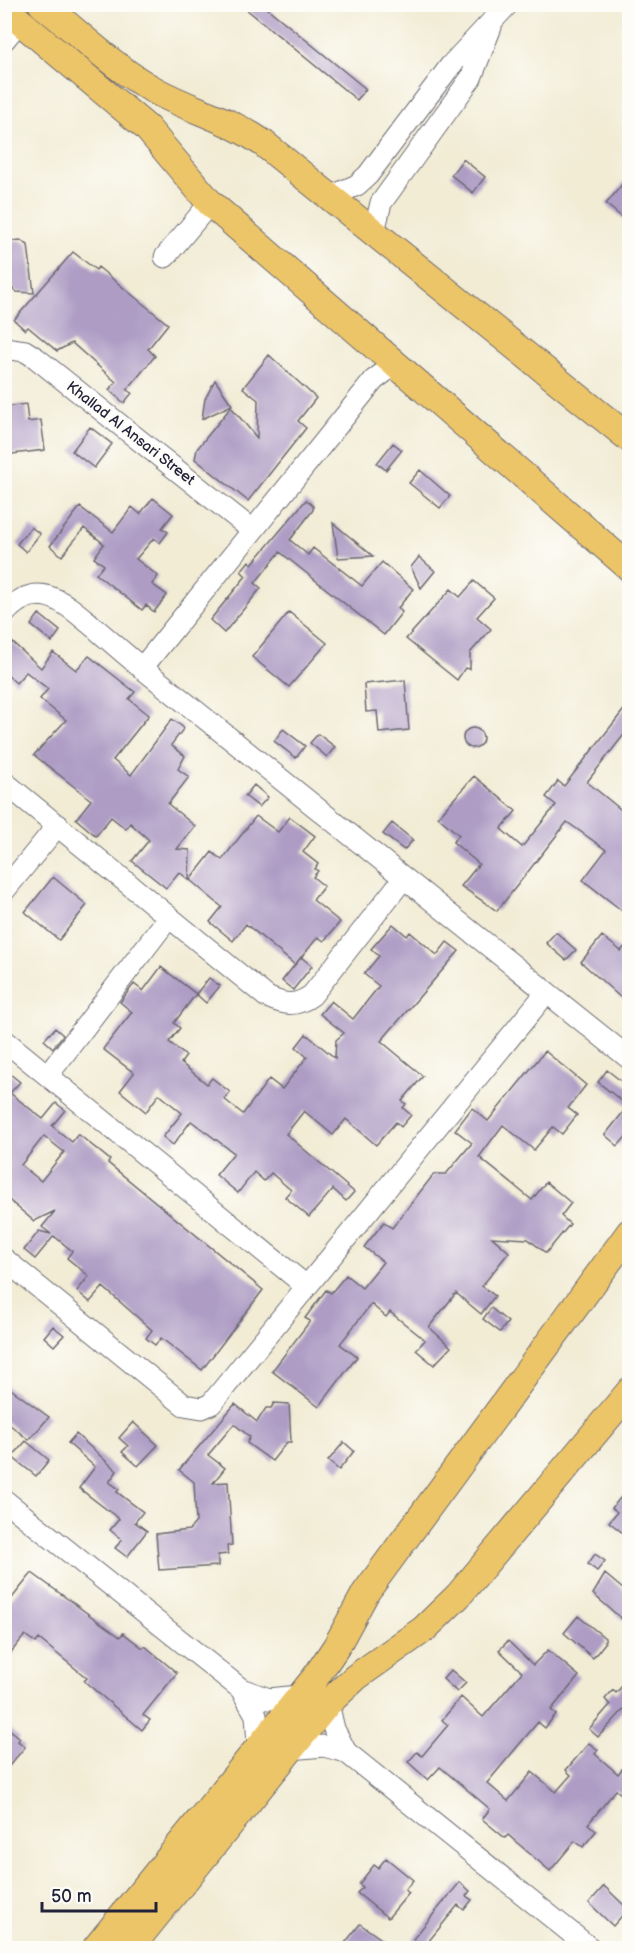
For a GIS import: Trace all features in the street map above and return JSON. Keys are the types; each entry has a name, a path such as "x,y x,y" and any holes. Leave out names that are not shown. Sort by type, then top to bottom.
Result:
{"main road":[{"path":"42,4 138,81 247,132 630,439"},
{"path":"10,23 147,128 210,203 384,366 630,567"},
{"path":"96,1948 258,1745 330,1659 366,1592 630,1232"},
{"path":"130,1948 328,1703 356,1677 406,1644 441,1613 630,1392"}],"street":[{"path":"330,197 357,185 368,175 451,65 493,23 508,4"},
{"path":"374,232 381,204 388,191 471,78 493,23"},
{"path":"165,257 210,203"},
{"name":"Khallad Al Ansari Street","path":"4,348 25,351 36,358 252,530"},
{"path":"142,668 384,366"},
{"path":"4,614 19,600 34,595 51,596 66,604 403,879 630,1059"},
{"path":"4,782 267,998 290,1005 302,1002 312,994 403,879"},
{"path":"4,891 58,825"},
{"path":"48,1075 169,917"},
{"path":"4,1259 183,1405 202,1408 217,1397 546,993"},
{"path":"4,1040 306,1287"},
{"path":"4,1500 241,1689 269,1699 300,1696"},
{"path":"241,1689 256,1715 258,1745"},
{"path":"328,1703 334,1729 346,1752"},
{"path":"290,1749 324,1746 346,1752 590,1948"}],"building":[{"path":"240,4 262,4 366,89 357,100"},
{"path":"463,159 485,177 473,193 451,175"},
{"path":"630,175 630,224 606,204"},
{"path":"20,240 28,245 34,293 17,292 4,282 4,242"},
{"path":"73,252 96,270 98,267 168,324 148,349 155,356 127,390 132,393 124,403 109,390 116,382 72,343 57,351 28,327 25,330 14,320"},
{"path":"269,355 316,398 298,421 306,428 248,501 195,459 197,449 231,407 257,438 258,400 243,388"},
{"path":"215,380 232,405 202,419 205,399"},
{"path":"26,404 28,422 41,420 45,450 4,455 4,407"},
{"path":"90,427 112,444 94,468 72,451"},
{"path":"393,443 402,450 386,470 377,463"},
{"path":"420,470 450,496 440,508 409,483"},
{"path":"153,498 173,514 162,528 168,532 160,543 154,538 136,559 158,576 152,584 167,595 154,612 146,605 142,610 96,574 104,565 94,558 104,544 84,528 62,556 50,546 80,507 113,532 132,507 140,514"},
{"path":"306,500 313,506 313,510 290,540 308,555 313,548 362,586 382,562 413,589 398,608 402,612 384,635 280,552 255,583 261,588 224,633 210,620 246,576 241,571 249,561 252,564"},
{"path":"333,523 373,556 338,558"},
{"path":"31,527 40,534 26,552 17,544"},
{"path":"419,557 435,571 421,588 411,567"},
{"path":"474,581 494,598 477,617 491,629 470,653 470,669 465,668 457,680 406,639 451,589 460,597"},
{"path":"289,612 327,643 289,687 252,657"},
{"path":"39,614 60,631 52,642 31,625"},
{"path":"12,642 41,668 53,652 76,670 89,656 135,692 129,699 149,715 113,760 131,775 172,719 184,728 171,745 185,756 178,769 189,777 168,804 195,826 177,849 190,850 189,880 179,872 166,888 132,861 149,840 130,823 126,829 111,817 96,836 76,819 91,800 34,755 66,720 40,699 48,689 26,672 16,683 4,672 4,651"},
{"path":"405,680 409,730 379,733 377,711 366,712 364,684"},
{"path":"630,702 630,727 587,782 630,817 630,917 583,880 606,850 567,822 497,911 461,886 479,864 453,842 459,835 438,817 474,776 516,811 501,829 522,847 556,805 546,797 558,781 564,786"},
{"path":"469,728 477,728 483,734 483,742 477,748 469,748 463,742 463,734"},
{"path":"283,729 305,746 296,758 274,741"},
{"path":"318,734 335,747 327,757 310,743"},
{"path":"254,785 268,797 259,807 245,796"},
{"path":"256,816 278,832 290,817 315,836 303,852 318,864 315,869 318,871 313,877 324,886 313,900 340,922 324,941 318,937 295,965 246,924 233,941 210,922 222,907 190,880 212,852 222,860"},
{"path":"392,823 413,840 404,850 383,834"},
{"path":"53,877 87,905 59,940 25,912"},
{"path":"393,924 407,936 410,932 437,955 447,942 459,951 381,1041 423,1076 402,1101 406,1104 403,1108 411,1115 401,1127 396,1122 376,1145 346,1119 333,1135 304,1111 286,1134 354,1192 346,1201 333,1189 309,1217 285,1197 291,1190 271,1173 264,1181 254,1172 238,1193 216,1175 234,1153 191,1121 173,1145 163,1137 182,1113 159,1094 146,1112 120,1091 134,1073 103,1049 132,1012 120,1002 134,984 143,991 161,967 196,994 174,1023 180,1028 169,1042 186,1056 181,1063 207,1084 212,1078 230,1092 224,1099 243,1114 269,1079 282,1089 307,1057 296,1047 306,1034 335,1058 336,1040 344,1033 320,1014 331,1001 353,1019 379,986 364,974 379,956 371,949"},
{"path":"556,932 576,950 566,960 546,943"},
{"path":"602,936 621,951 630,941 630,988 621,998 581,962"},
{"path":"301,957 312,966 293,990 282,981"},
{"path":"209,978 220,986 206,1003 196,994"},
{"path":"55,1028 63,1035 53,1048 44,1040"},
{"path":"545,1051 586,1085 568,1108 577,1115 562,1134 553,1127 534,1150 503,1125 479,1157 532,1200 546,1182 571,1203 561,1216 570,1224 546,1253 528,1239 492,1237 509,1252 482,1286 495,1296 481,1314 456,1293 429,1327 451,1347 434,1365 416,1350 425,1340 390,1312 386,1317 371,1304 340,1344 357,1357 319,1407 272,1371 310,1321 305,1318 326,1290 331,1293 346,1275 362,1288 383,1262 364,1247 384,1222 392,1228 434,1174 446,1174 472,1143 455,1130 472,1108 488,1121"},
{"path":"4,1069 20,1082 10,1093 43,1119 56,1103 65,1110 52,1126 72,1142 78,1134 110,1160 108,1163 263,1290 202,1370 161,1338 155,1345 146,1338 152,1330 103,1287 90,1302 77,1291 89,1276 67,1258 72,1251 54,1236 35,1259 24,1250 39,1231 51,1234 42,1227 55,1211 34,1221 4,1196","holes":["44,1136 64,1152 41,1181 21,1165"]},
{"path":"607,1070 630,1088 630,1132 618,1146 605,1135 628,1106 598,1082"},
{"path":"491,1308 508,1322 500,1332 483,1319"},
{"path":"53,1326 64,1335 54,1346 44,1337"},
{"path":"4,1384 49,1417 29,1440 4,1420"},
{"path":"274,1403 289,1404 291,1442 287,1442 272,1461 247,1443 250,1437 234,1424 208,1455 225,1468 213,1483 228,1482 232,1545 227,1546 228,1554 218,1555 218,1566 159,1570 156,1534 189,1530 196,1522 194,1482 179,1470 235,1404 257,1422 266,1408 271,1408"},
{"path":"133,1422 158,1445 138,1466 122,1452 128,1446 119,1438"},
{"path":"76,1434 117,1471 109,1482 119,1489 117,1492 143,1512 135,1522 147,1531 127,1557 115,1548 122,1540 110,1530 119,1519 79,1488 95,1467 68,1443"},
{"path":"26,1441 49,1460 36,1476 12,1457"},
{"path":"344,1442 354,1451 339,1470 328,1461"},
{"path":"621,1497 626,1501 630,1497 630,1525 623,1533 609,1522 617,1512 612,1508"},
{"path":"595,1554 605,1561 597,1571 588,1564"},
{"path":"32,1573 120,1637 123,1633 143,1648 145,1646 177,1673 143,1715 150,1720 142,1730 84,1681 87,1678 39,1639 36,1643 25,1635 4,1661 4,1608"},
{"path":"605,1574 630,1595 630,1612 623,1620 593,1594"},
{"path":"578,1616 605,1638 605,1643 593,1658 564,1633"},
{"path":"508,1641 533,1665 548,1650 579,1676 551,1710 556,1714 545,1728 538,1722 487,1783 508,1801 532,1772 556,1792 571,1775 566,1770 589,1743 598,1750 595,1754 618,1774 622,1769 630,1775 630,1801 616,1790 588,1824 596,1831 583,1847 575,1841 550,1871 508,1835 505,1838 482,1819 490,1809 440,1767 428,1780 408,1762 417,1752 422,1756 448,1725 442,1720 461,1697 483,1717 522,1672 499,1650"},
{"path":"451,1670 466,1683 457,1692 443,1679"},
{"path":"630,1677 630,1703 598,1737 589,1729 610,1705 605,1699 613,1690 616,1693"},
{"path":"4,1725 20,1738 18,1741 25,1747 4,1772"},
{"path":"386,1858 413,1880 405,1890 409,1893 388,1918 357,1893 363,1887 359,1884 374,1865 378,1868"},
{"path":"460,1882 470,1891 466,1896 472,1900 464,1910 458,1905 424,1947 413,1939"},
{"path":"604,1886 628,1909 613,1926 589,1903"},
{"path":"360,1924 394,1948 341,1948"}]}
